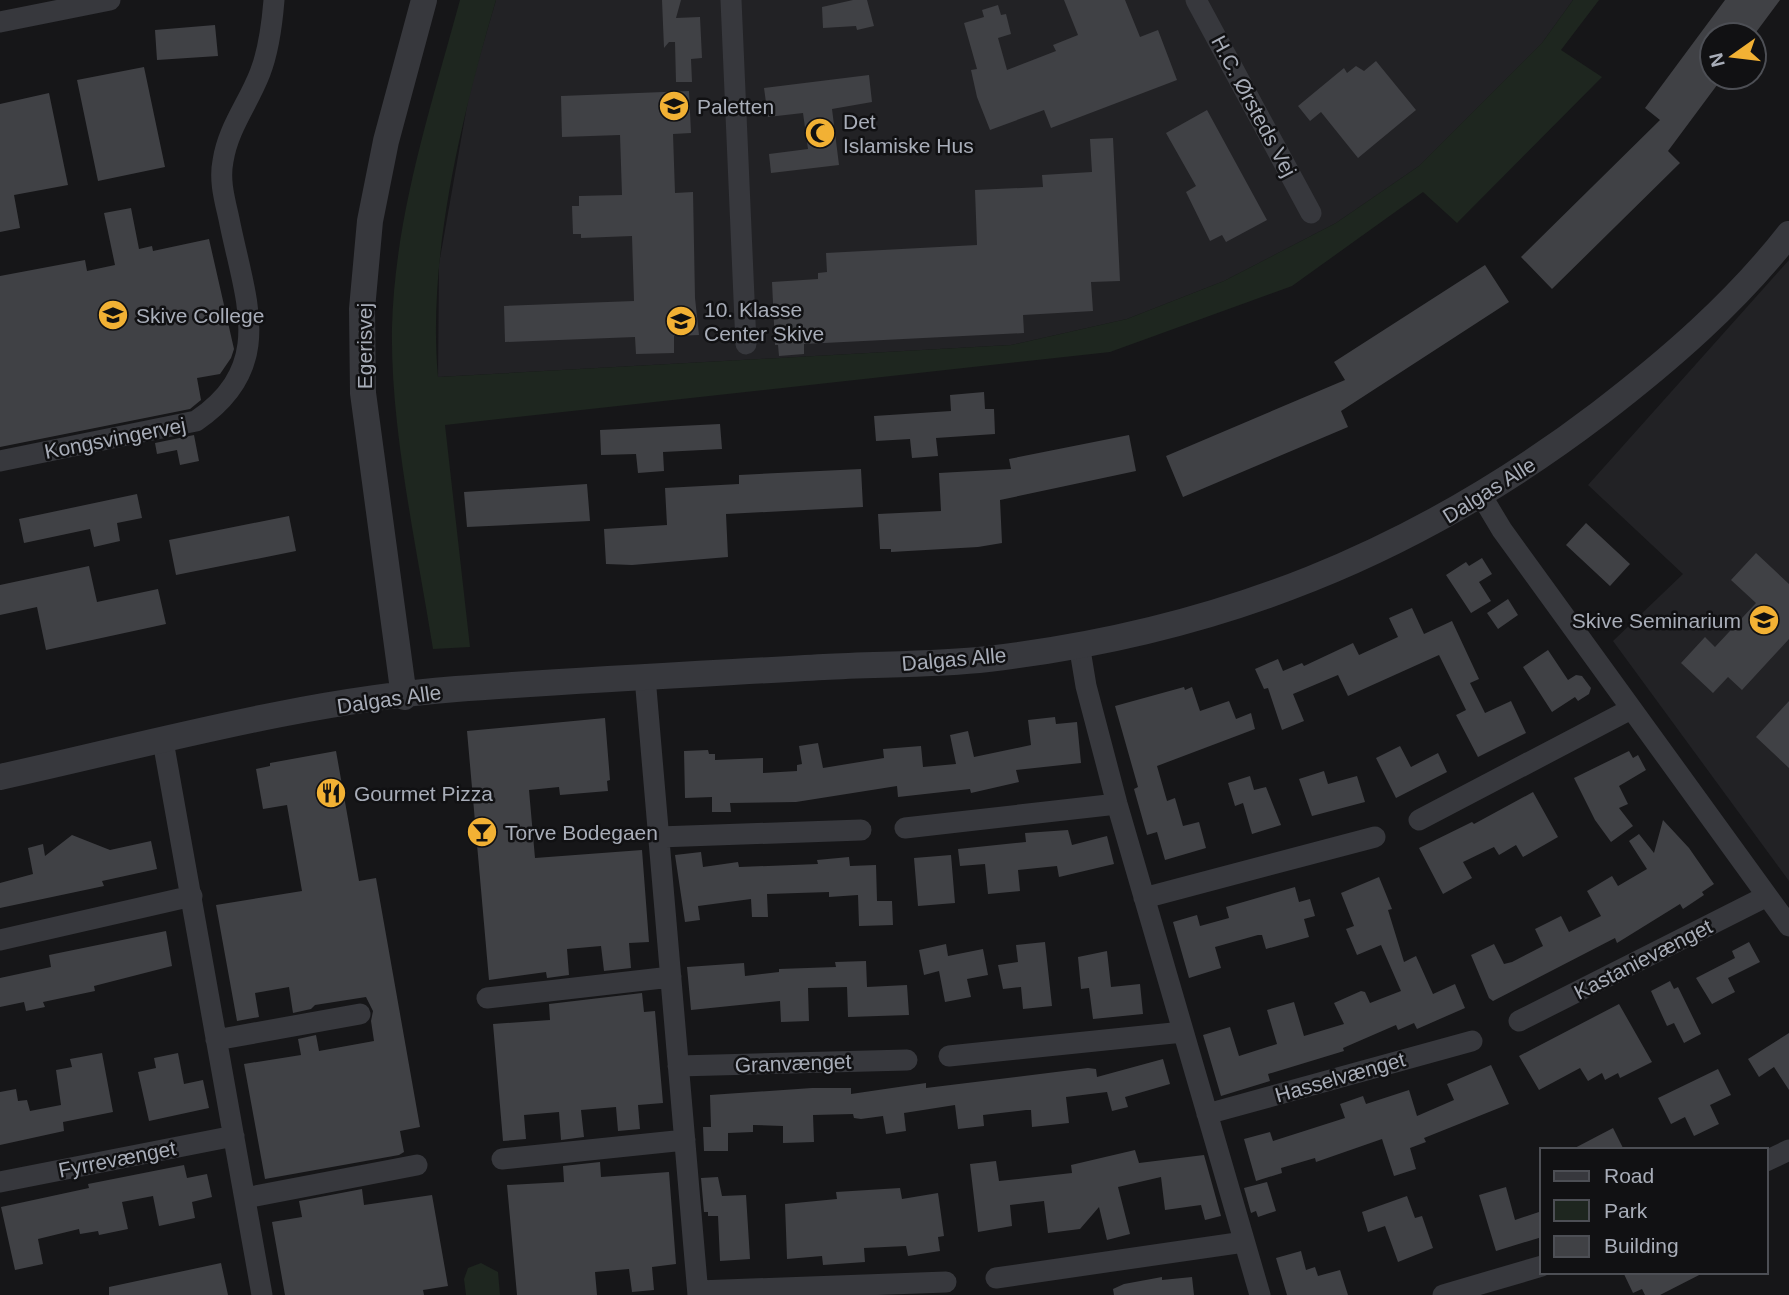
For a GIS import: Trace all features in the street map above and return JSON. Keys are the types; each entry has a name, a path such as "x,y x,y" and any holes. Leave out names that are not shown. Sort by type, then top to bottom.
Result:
{"street":[{"path":"0,22 110,0"},
{"name":"Kongsvingervej","path":"0,461 196,421 220,405 237,384 248,356 250,321 222,190 222,162 232,126 260,74 270,37 274,0"},
{"name":"Egerisvej","path":"404,696 363,393 362,309 370,221 386,141 424,0"},
{"path":"731,0 746,344"},
{"name":"H.C. Ørsteds Vej","path":"1196,0 1311,213"},
{"name":"Dalgas Alle","path":"0,777 267,718 450,690 986,659 1079,645 1173,624 1285,590 1410,536 1482,495 1542,457 1637,386 1700,331 1789,234"},
{"path":"1482,495 1503,530 1789,926"},
{"path":"1079,645 1086,686 1117,804 1260,1295"},
{"path":"645,677 698,1293 946,1282"},
{"path":"1419,820 1631,709"},
{"path":"163,741 262,1295"},
{"path":"905,828 1117,804"},
{"path":"659,837 861,830"},
{"path":"1144,898 1375,837"},
{"path":"0,940 192,896"},
{"name":"Kastanievænget","path":"1519,1021 1768,897"},
{"path":"487,998 671,977"},
{"path":"216,1040 360,1014"},
{"path":"949,1056 1183,1032"},
{"name":"Hasselvænget","path":"1207,1114 1472,1041"},
{"name":"Granvænget","path":"678,1066 907,1060"},
{"name":"Fyrrevænget","path":"0,1182 234,1136"},
{"path":"502,1159 685,1140"},
{"path":"1768,1160 1789,1150"},
{"path":"244,1198 417,1165"},
{"path":"996,1278 1244,1242"},
{"path":"1443,1295 1540,1267"}],"shaded area":[{"path":"496,0 1573,0 1542,43 1419,166 1336,223 1224,281 1127,319 1011,345 438,377 439,264 470,89"},
{"path":"1789,260 1789,881 1613,641 1683,574 1588,485"}],"green space":[{"path":"460,0 496,0 471,91 450,187 438,283 438,377 1011,345 1127,319 1224,281 1336,223 1419,166 1542,43 1573,0 1599,0 1561,50 1602,77 1457,223 1423,192 1292,286 1110,352 445,425 470,647 433,649 400,447 395,406 392,327 407,203"},
{"path":"481,1263 498,1272 500,1295 466,1295 464,1279 468,1268"}],"building":[{"path":"662,0 681,0 676,18 700,17 702,58 691,59 692,82 676,82 675,42 669,42 664,48"},
{"path":"853,0 867,0 874,26 857,30 856,26 823,28 822,7"},
{"path":"1064,0 1125,0 1140,37 1158,30 1177,80 1051,128 1044,110 990,130 977,97 971,70 977,69 964,23 984,17 982,10 998,5 1001,15 1006,14 1011,34 998,38 1007,70 1056,51 1053,45 1078,35"},
{"path":"1725,0 1780,0 1764,21 1709,21"},
{"path":"215,25 218,56 157,60 155,30"},
{"path":"1698,36 1698,91 1713,91 1668,151 1680,163 1552,289 1521,257 1660,120 1645,108"},
{"path":"1376,61 1416,110 1358,158 1321,112 1310,121 1298,106 1344,68 1347,73 1356,66 1364,71"},
{"path":"144,67 165,167 98,181 77,80"},
{"name":"Det Islamiske Hus","path":"869,75 872,102 832,109 839,165 771,173 769,154 808,149 803,113 768,117 764,88"},
{"path":"689,91 691,133 673,134 675,193 693,192 695,298 699,335 674,336 674,353 636,354 635,337 505,342 504,306 634,301 632,236 581,238 581,234 573,234 572,206 579,206 579,196 622,195 620,135 562,137 561,96"},
{"path":"49,93 68,185 14,195 20,228 0,232 0,104"},
{"path":"1207,110 1267,220 1226,242 1222,235 1210,241 1186,192 1196,186 1166,133"},
{"path":"1113,138 1120,281 1091,282 1093,311 1023,315 1024,333 804,344 804,354 779,356 778,345 775,345 772,282 818,279 818,273 827,272 826,253 977,245 975,190 1043,187 1042,175 1092,172 1090,139"},
{"name":"Skive College","path":"131,208 139,249 152,246 153,251 209,239 234,349 231,358 220,374 197,378 201,400 190,409 0,447 0,276 85,260 87,271 115,265 104,213"},
{"path":"1485,265 1509,302 1341,411 1348,427 1183,497 1166,456 1345,380 1334,362"},
{"path":"984,392 985,409 994,409 995,434 936,438 938,456 912,458 910,439 876,441 874,416 951,411 950,395"},
{"path":"720,424 722,449 663,452 664,471 638,473 636,454 601,455 600,430"},
{"path":"194,435 199,461 180,465 177,450 157,454 155,443"},
{"path":"1129,435 1136,471 1000,500 1002,543 891,552 891,549 880,549 878,514 941,511 939,473 1011,469 1009,459"},
{"path":"861,469 863,507 726,514 728,557 632,565 606,564 604,529 667,525 665,488 739,484 739,475"},
{"path":"587,484 590,521 467,527 464,492"},
{"path":"137,494 142,518 117,523 120,541 94,547 90,529 24,543 19,519"},
{"path":"289,516 296,551 176,575 169,540"},
{"path":"1586,523 1630,564 1610,586 1566,545"},
{"name":"Skive Seminarium","path":"1756,553 1789,584 1789,639 1742,690 1728,677 1713,693 1681,663 1705,637 1715,647 1756,603 1731,580"},
{"path":"1482,558 1492,574 1479,582 1491,601 1471,613 1446,575 1466,562 1469,566"},
{"path":"89,566 97,602 158,589 166,624 46,650 37,607 0,615 0,585"},
{"path":"1508,599 1518,615 1498,629 1487,613"},
{"path":"1412,608 1424,634 1452,621 1479,679 1470,683 1485,713 1511,701 1526,733 1478,757 1456,715 1466,710 1439,655 1348,696 1338,675 1293,694 1304,721 1282,730 1268,688 1264,689 1255,669 1278,659 1283,671 1302,663 1304,666 1353,643 1359,655 1398,637 1389,618"},
{"path":"1548,650 1568,680 1576,675 1582,676 1591,688 1589,694 1578,701 1575,697 1552,712 1523,667"},
{"path":"1184,687 1185,690 1192,687 1200,711 1229,701 1236,719 1251,713 1255,729 1157,766 1167,801 1175,798 1183,826 1199,822 1206,848 1165,860 1157,832 1147,835 1134,789 1138,787 1115,706"},
{"path":"1789,701 1789,768 1756,737"},
{"path":"1055,717 1056,724 1077,722 1081,763 1016,770 1019,782 971,793 970,789 898,797 897,786 796,802 730,803 731,812 712,812 712,797 685,798 684,751 708,750 709,754 715,754 715,760 763,758 763,773 797,771 797,765 802,764 799,746 818,743 823,768 884,758 883,749 921,746 923,767 956,764 950,735 968,731 974,757 1031,745 1028,720"},
{"path":"605,718 610,780 607,781 608,791 560,795 559,787 529,790 535,858 642,850 649,942 629,943 631,968 604,971 601,946 567,949 569,975 547,978 546,972 489,980 467,731"},
{"path":"1400,746 1411,767 1438,753 1447,772 1396,798 1376,758"},
{"path":"336,751 359,881 376,878 420,1127 400,1131 404,1152 399,1155 265,1179 244,1064 301,1055 298,1039 316,1035 319,1051 374,1041 371,1021 373,1011 366,997 315,1005 311,1009 293,1013 289,987 255,993 259,1017 237,1021 216,905 302,891 287,805 263,809 256,769 270,766 270,763"},
{"path":"1629,751 1633,758 1638,755 1646,770 1619,786 1628,804 1619,808 1633,826 1611,842 1595,820 1574,778"},
{"path":"1324,771 1328,784 1357,776 1365,802 1312,816 1299,779"},
{"path":"1250,776 1254,790 1266,787 1281,825 1252,834 1243,803 1235,806 1228,783"},
{"path":"1533,792 1558,837 1523,857 1516,845 1499,855 1494,847 1463,862 1472,878 1443,894 1419,848 1472,822 1474,824"},
{"path":"1663,820 1689,848 1714,884 1702,892 1704,895 1683,909 1680,904 1617,943 1615,938 1493,1001 1489,998 1471,955 1494,944 1504,964 1512,962 1543,946 1535,929 1561,916 1569,932 1601,916 1587,891 1612,876 1618,886 1647,869 1629,841 1639,834 1654,853"},
{"path":"1068,830 1072,845 1107,836 1114,864 1059,877 1057,866 1018,870 1020,891 988,894 985,864 960,866 958,849 1026,842 1025,833"},
{"path":"72,835 110,850 151,841 157,869 102,881 104,886 0,908 0,883 33,874 28,848 43,844 45,856"},
{"path":"701,852 703,867 738,862 739,867 818,864 817,860 849,857 850,866 876,865 877,901 892,901 893,925 859,926 858,895 829,897 829,892 767,894 768,917 752,917 751,899 698,906 700,920 685,922 675,855"},
{"path":"951,855 955,903 918,906 914,858"},
{"path":"1379,877 1392,909 1388,910 1404,962 1416,956 1433,994 1455,984 1465,1008 1417,1029 1414,1023 1398,1030 1396,1025 1343,1048 1344,1051 1268,1074 1270,1081 1221,1096 1203,1035 1230,1027 1239,1056 1277,1044 1267,1010 1294,1002 1304,1036 1344,1024 1334,1003 1361,991 1365,992 1370,1003 1401,991 1381,945 1357,955 1346,929 1354,926 1341,893"},
{"path":"1295,887 1299,902 1310,899 1315,916 1304,919 1309,937 1266,949 1262,935 1258,935 1215,947 1221,968 1189,978 1173,922 1197,915 1200,926 1229,918 1226,907"},
{"path":"166,931 172,966 94,986 95,991 43,1002 45,1007 26,1011 24,1002 0,1007 0,978 51,967 49,955"},
{"path":"1045,942 1052,1006 1023,1009 1021,987 1003,989 998,965 1018,962 1016,945"},
{"path":"1749,942 1760,962 1728,978 1735,992 1712,1004 1696,978 1735,958 1732,951"},
{"path":"946,944 948,956 983,949 988,975 967,979 971,997 945,1002 939,971 924,975 919,950"},
{"path":"1107,951 1111,987 1140,984 1143,1014 1093,1019 1089,988 1081,989 1078,957"},
{"path":"866,961 867,987 907,985 909,1015 848,1017 847,987 808,988 809,1021 781,1022 780,1001 691,1010 687,967 744,963 745,976 779,972 779,969 836,967 835,962"},
{"path":"1670,981 1674,989 1678,987 1701,1034 1684,1043 1674,1023 1667,1026 1651,991"},
{"path":"642,993 644,1012 655,1011 663,1103 638,1105 640,1129 618,1131 616,1107 581,1110 584,1137 561,1140 559,1112 524,1115 526,1139 503,1141 493,1024 550,1020 549,1004"},
{"path":"1619,1004 1652,1062 1620,1078 1618,1073 1605,1080 1602,1073 1588,1081 1580,1068 1539,1090 1519,1056"},
{"path":"1789,1033 1789,1090 1774,1067 1759,1077 1748,1059"},
{"path":"102,1053 113,1112 63,1122 64,1131 0,1145 0,1092 16,1089 18,1101 27,1100 30,1111 61,1105 56,1070 72,1067 70,1059"},
{"path":"178,1053 184,1084 203,1080 209,1108 149,1121 138,1072 156,1068 154,1058"},
{"path":"1163,1059 1170,1084 1125,1097 1128,1107 1112,1111 1107,1092 1066,1097 1069,1123 1032,1127 1031,1110 1026,1110 983,1115 984,1126 958,1129 955,1105 904,1113 906,1131 886,1134 883,1116 861,1119 854,1118 853,1114 813,1115 814,1142 783,1143 783,1126 753,1125 753,1132 728,1133 728,1151 704,1151 703,1127 711,1127 710,1095 812,1088 851,1088 851,1094 926,1083 926,1088 1088,1068 1096,1069 1097,1077"},
{"path":"1491,1065 1509,1104 1424,1138 1426,1142 1410,1148 1416,1169 1394,1176 1382,1139 1316,1162 1315,1158 1281,1168 1282,1173 1256,1181 1244,1139 1270,1132 1273,1141 1345,1118 1340,1104 1363,1096 1366,1104 1409,1090 1417,1116 1454,1100 1447,1084"},
{"path":"1718,1069 1731,1095 1710,1105 1719,1124 1694,1136 1685,1117 1671,1124 1658,1098"},
{"path":"1613,1128 1623,1148 1575,1148"},
{"path":"1135,1150 1139,1163 1204,1155 1221,1216 1205,1220 1201,1205 1165,1210 1161,1177 1118,1187 1130,1234 1107,1240 1099,1207 1080,1229 1048,1233 1044,1201 1010,1205 1012,1226 978,1232 970,1164 996,1161 999,1181 1072,1173 1071,1165"},
{"path":"600,1162 601,1177 669,1172 676,1264 652,1267 654,1290 632,1292 629,1269 595,1272 597,1295 517,1295 507,1185 564,1182 563,1166"},
{"path":"184,1165 187,1178 207,1174 212,1197 192,1202 195,1218 159,1226 153,1196 122,1202 128,1229 99,1235 98,1231 80,1234 79,1229 38,1239 43,1264 15,1270 1,1207 89,1188 88,1184"},
{"path":"718,1177 722,1196 746,1195 750,1259 720,1261 718,1216 708,1216 708,1212 704,1212 701,1178"},
{"path":"1267,1182 1276,1211 1258,1217 1256,1211 1251,1213 1244,1188"},
{"path":"1506,1187 1515,1220 1540,1212 1540,1238 1496,1251 1479,1195"},
{"path":"900,1188 902,1199 938,1193 944,1236 938,1237 940,1251 908,1256 906,1246 864,1248 865,1262 823,1265 822,1256 787,1259 785,1204 837,1199 836,1192"},
{"path":"362,1189 364,1205 432,1195 448,1286 423,1290 424,1295 285,1295 272,1222 302,1217 299,1201"},
{"path":"1407,1196 1415,1218 1422,1216 1433,1248 1398,1262 1385,1226 1368,1232 1362,1212"},
{"path":"1301,1251 1306,1270 1315,1267 1318,1276 1340,1270 1348,1295 1287,1295 1276,1258"},
{"path":"221,1263 228,1295 109,1295 109,1287"},
{"path":"1624,1274 1701,1274 1660,1295 1645,1295 1642,1289 1633,1293"},
{"path":"1162,1277 1162,1280 1192,1277 1194,1295 1114,1295 1113,1289 1124,1284"}],"place":[{"name":"Paletten","path":"674,106"},
{"name":"Det Islamiske Hus","path":"820,133"},
{"name":"Skive College","path":"113,315"},
{"name":"10. Klasse Center Skive","path":"681,321"},
{"name":"Skive Seminarium","path":"1764,620"},
{"name":"Gourmet Pizza","path":"331,793"},
{"name":"Torve Bodegaen","path":"482,832"}]}
